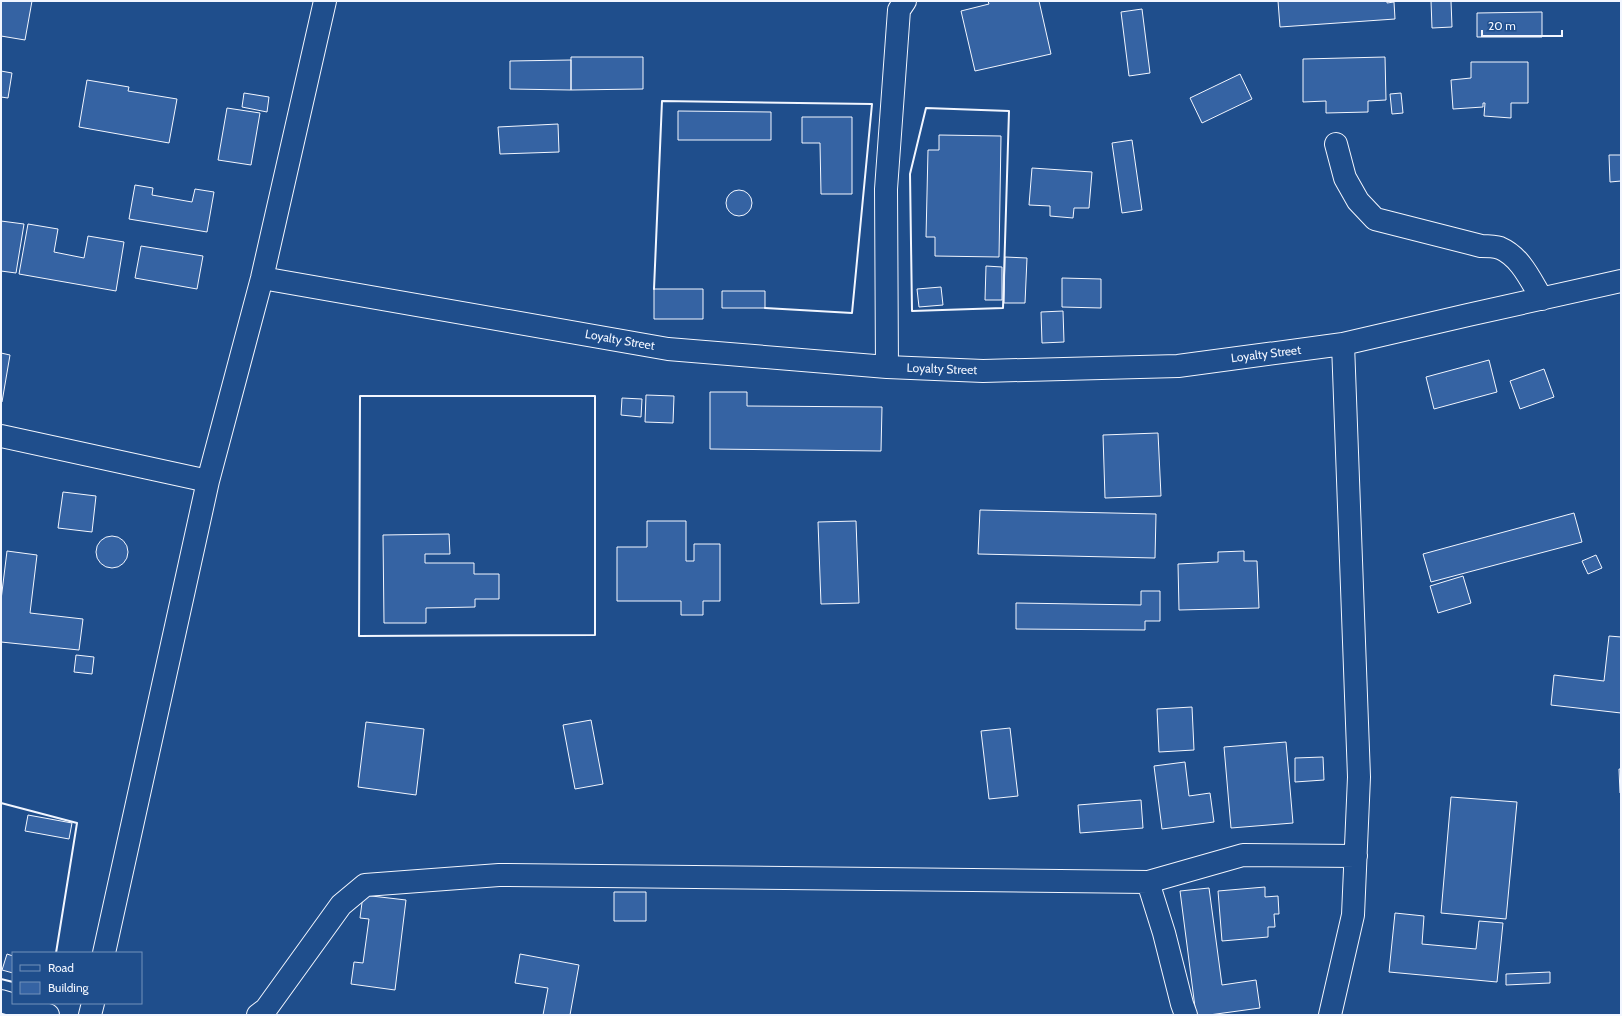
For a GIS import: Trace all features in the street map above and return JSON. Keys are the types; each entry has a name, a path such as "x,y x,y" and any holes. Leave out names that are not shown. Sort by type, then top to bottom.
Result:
{"street":[{"path":"104,952 208,481 262,278 325,1"},
{"path":"886,367 886,189 899,10 905,1"},
{"path":"1336,144 1345,178 1358,201 1375,220 1481,246 1499,248 1520,263 1542,299"},
{"name":"Loyalty Street","path":"262,278 668,349 886,367 984,371 1178,366 1343,344 1468,314 1621,281"},
{"path":"1330,1015 1353,915 1359,777 1343,344"},
{"path":"1,436 208,481"},
{"path":"258,1015 266,1010 341,905 365,885 498,875 1148,882 1243,855 1356,856"},
{"path":"1148,882 1164,933 1186,1015"},
{"path":"1,1001 48,1015"},
{"path":"90,1015 93,1004"}],"building":[{"path":"1,1 32,1 25,40 1,36"},
{"path":"988,1 1039,1 1051,54 975,71 961,11 989,4"},
{"path":"1278,1 1394,2 1395,19 1280,27"},
{"path":"1431,1 1451,1 1452,27 1432,28"},
{"path":"1142,9 1150,73 1129,76 1121,12"},
{"path":"1542,12 1542,37 1477,37 1477,13"},
{"path":"571,57 643,57 643,89 571,90"},
{"path":"1385,57 1386,100 1368,101 1368,112 1326,113 1326,101 1303,102 1303,59"},
{"path":"571,60 571,90 510,89 510,61"},
{"path":"1471,62 1528,62 1528,103 1511,103 1511,118 1484,116 1485,103 1483,103 1483,107 1453,109 1451,80 1471,78"},
{"path":"1,71 12,73 8,98 1,97"},
{"path":"1240,74 1252,99 1202,123 1190,98"},
{"path":"87,80 129,87 128,91 177,99 169,143 79,127"},
{"path":"244,93 269,97 267,112 242,107"},
{"path":"1401,93 1403,113 1392,114 1390,94"},
{"path":"227,108 260,113 251,165 218,160"},
{"path":"678,111 771,112 771,140 678,140"},
{"path":"802,117 852,117 852,194 821,194 820,143 802,143"},
{"path":"558,124 559,152 500,154 498,127"},
{"path":"939,135 1001,136 999,257 935,256 935,237 926,237 928,150 939,150"},
{"path":"1132,140 1142,210 1122,213 1112,143"},
{"path":"1609,155 1621,155 1621,181 1610,182"},
{"path":"1032,168 1092,172 1089,208 1074,208 1073,218 1050,216 1050,206 1029,205"},
{"path":"135,185 153,188 152,195 192,202 195,189 214,192 207,232 129,219"},
{"path":"739,190 748,194 752,203 748,212 739,216 730,212 726,203 730,194"},
{"path":"1,221 24,224 16,273 1,271"},
{"path":"28,224 58,229 54,252 84,258 88,236 124,242 116,291 19,274"},
{"path":"141,246 203,256 197,289 135,278"},
{"path":"1005,257 1027,258 1025,303 1004,303"},
{"path":"986,266 1002,267 1002,300 985,300"},
{"path":"1062,278 1101,279 1101,308 1062,307"},
{"path":"941,287 943,305 919,307 917,289"},
{"path":"654,289 703,289 703,319 654,319"},
{"path":"722,291 765,291 765,308 722,308"},
{"path":"1063,311 1064,342 1042,343 1041,312"},
{"path":"1,353 10,355 2,402 1,402"},
{"path":"1489,360 1497,392 1434,409 1426,377"},
{"path":"1544,369 1554,397 1520,409 1510,381"},
{"path":"710,392 747,392 747,406 882,407 881,451 710,449"},
{"path":"646,395 674,396 673,423 645,422"},
{"path":"622,398 642,399 641,417 621,415"},
{"path":"1158,433 1161,496 1105,498 1103,435"},
{"path":"63,492 96,496 92,532 58,528"},
{"path":"980,510 1156,514 1155,558 978,554"},
{"path":"1574,513 1582,542 1431,582 1423,554"},
{"path":"647,521 686,521 686,561 694,561 694,544 720,544 720,601 703,601 703,615 681,615 681,601 617,601 617,547 647,547"},
{"path":"856,521 859,603 821,604 818,522"},
{"path":"449,534 450,554 425,554 425,563 474,563 474,574 499,574 499,599 475,599 475,607 426,608 426,623 384,623 383,535"},
{"path":"109,536 115,536 124,540 128,552 124,564 115,568 109,568 100,564 96,555 96,549 100,540"},
{"path":"7,551 37,555 30,613 83,619 79,650 1,642 1,600"},
{"path":"1244,551 1244,561 1257,561 1259,608 1179,610 1178,564 1218,562 1218,552"},
{"path":"1596,555 1602,568 1588,574 1582,561"},
{"path":"1463,576 1471,603 1438,613 1430,586"},
{"path":"1141,591 1160,591 1160,621 1145,621 1145,630 1016,629 1016,603 1141,605"},
{"path":"1609,636 1621,637 1621,713 1551,705 1554,675 1604,681"},
{"path":"76,655 94,657 92,674 74,672"},
{"path":"1192,707 1194,750 1159,752 1157,709"},
{"path":"591,720 603,784 575,789 563,725"},
{"path":"366,722 424,729 416,795 358,787"},
{"path":"1010,728 1018,796 989,799 981,731"},
{"path":"1286,742 1293,823 1231,828 1224,747"},
{"path":"1323,757 1324,780 1295,782 1295,758"},
{"path":"1185,762 1189,796 1210,793 1214,822 1162,829 1154,766"},
{"path":"1619,769 1621,769 1621,793 1620,793"},
{"path":"1451,797 1517,802 1506,919 1441,913"},
{"path":"1141,800 1143,828 1080,833 1078,805"},
{"path":"28,815 72,823 69,839 25,831"},
{"path":"1265,887 1265,897 1278,896 1279,914 1274,914 1275,927 1268,927 1268,937 1222,941 1218,891"},
{"path":"1209,888 1222,985 1256,980 1260,1008 1209,1015 1196,1015 1180,891"},
{"path":"614,892 646,892 646,921 614,921"},
{"path":"363,895 406,900 395,990 351,984 354,962 363,963 369,919 360,918"},
{"path":"1395,913 1424,916 1422,944 1476,949 1479,921 1503,923 1497,982 1389,972"},
{"path":"7,954 12,956 12,973 2,970"},
{"path":"520,954 579,965 570,1015 543,1015 548,988 515,983"},
{"path":"1550,972 1550,983 1506,985 1506,974"}],"wall":[{"path":"654,289 662,101 872,104 852,313 765,308"},
{"path":"926,108 1009,111 1003,308 912,311 910,174 926,108"},
{"path":"360,396 595,396 595,635 359,636 360,396"},
{"path":"1,803 77,823 56,952"},
{"path":"1,979 12,982"}]}
